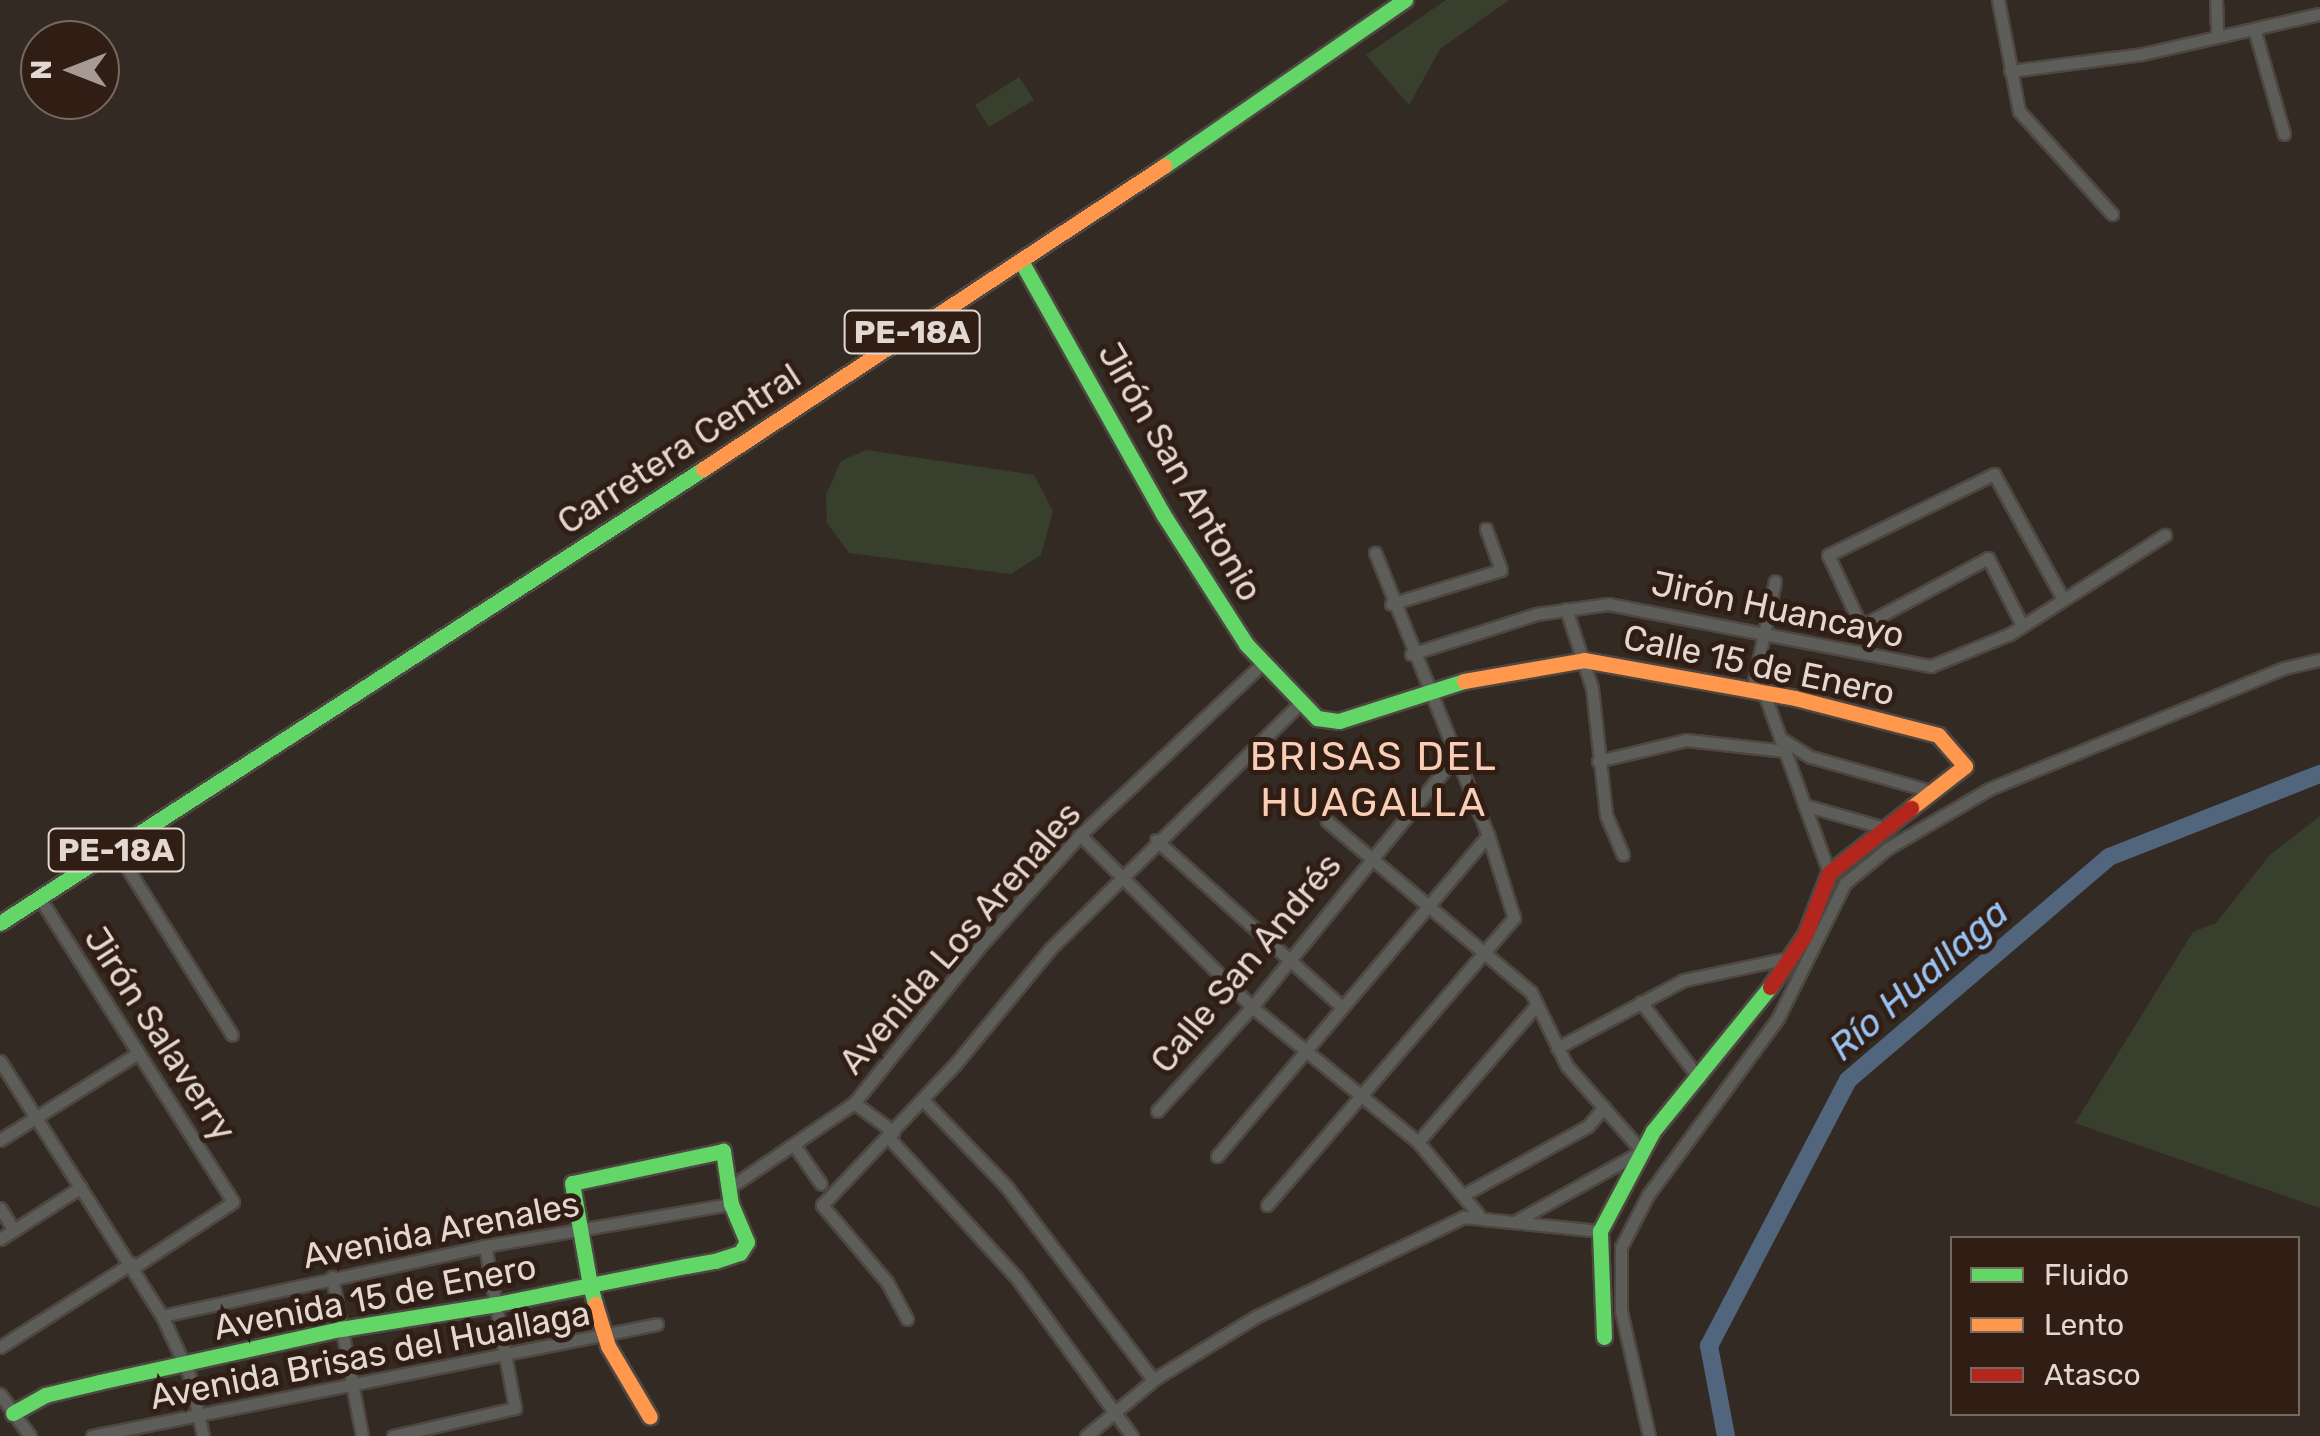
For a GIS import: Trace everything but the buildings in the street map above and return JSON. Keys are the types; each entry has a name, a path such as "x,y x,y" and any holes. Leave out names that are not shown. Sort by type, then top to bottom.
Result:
{"main road":[{"name":"Carretera Central","path":"116,850 1022,261 1405,0"},
{"name":"Jirón San Antonio","path":"1022,261 1164,514 1262,665 1300,703"},
{"name":"Calle 15 de Enero","path":"1300,703 1317,718 1336,721 1427,688 1584,660 1758,692 1938,735 1965,766 1934,792"},
{"path":"1604,1337 1599,1234 1642,1151 1805,935 1829,874 1934,792"},
{"name":"PE-18A","path":"0,922 116,850"},
{"path":"650,1416 615,1364 605,1337 590,1285 572,1183 723,1150 730,1196"},
{"name":"Avenida 15 de Enero","path":"13,1412 45,1396 341,1329 497,1304 716,1261 740,1253 747,1242 730,1196"}],"street":[{"path":"1998,0 2019,111 2112,214"},
{"path":"2216,0 2217,35"},
{"path":"2010,71 2142,54 2217,35 2255,32 2262,24 2320,14"},
{"path":"2255,32 2284,134"},
{"path":"2022,624 1988,558 1861,626 1828,555 1994,474 2063,598"},
{"path":"1391,604 1501,570 1486,529"},
{"name":"Jirón Huancayo","path":"1411,654 1566,609 1642,607 1931,666 2022,624 2164,535"},
{"path":"1267,1205 1514,918 1488,836 1391,604 1375,553"},
{"path":"1776,581 1758,692 1783,745 1829,874"},
{"path":"1566,609 1584,660 1606,815 1623,855"},
{"path":"1649,1436 1620,1310 1621,1247 1648,1195 1778,1018 1845,883 1888,848 1989,789 2284,668 2320,660"},
{"name":"Avenida Los Arenales","path":"730,1196 794,1144 854,1104 981,945 1080,836 1262,665"},
{"path":"907,1319 888,1282 822,1205 923,1100 1119,877 1300,703"},
{"path":"1598,761 1686,740 1783,745 1934,792"},
{"name":"Calle San Andrés","path":"1157,1111 1252,1007 1454,758"},
{"path":"1804,805 1888,830"},
{"path":"1327,820 1531,992 1557,1048 1642,1151 1516,1220"},
{"path":"1080,836 1252,1007 1418,1142 1478,1214"},
{"path":"1217,1156 1427,903 1488,836"},
{"path":"1156,840 1286,963 1341,1006"},
{"path":"116,850 232,1036"},
{"name":"Jirón Salaverry","path":"39,898 233,1202 133,1265"},
{"path":"1557,1048 1684,980 1788,958"},
{"path":"1640,1002 1699,1078"},
{"path":"1418,1142 1535,1007"},
{"path":"0,1140 138,1054"},
{"path":"0,1061 162,1316 185,1366 203,1436"},
{"path":"923,1100 1006,1186 1153,1380"},
{"path":"854,1104 891,1135 1016,1277 1132,1436"},
{"path":"1463,1195 1588,1126 1604,1106"},
{"path":"794,1144 821,1184"},
{"path":"0,1239 82,1187"},
{"name":"Avenida Arenales","path":"162,1316 332,1277 580,1230 730,1196"},
{"path":"0,1208 14,1230"},
{"path":"1086,1436 1153,1380 1320,1282 1478,1214 1599,1234 1621,1273"},
{"path":"394,1436 515,1408 484,1246"},
{"path":"0,1346 133,1265"},
{"path":"332,1277 362,1436"},
{"name":"Avenida Brisas del Huallaga","path":"92,1436 200,1419 657,1324"},
{"path":"0,1394 30,1436"}],"green space":[{"path":"1446,0 1509,0 1440,49 1409,105 1366,55"},
{"path":"1019,77 1034,100 989,127 975,105"},
{"path":"866,450 1034,475 1053,511 1041,555 1011,574 849,553 827,523 826,495 841,461"},
{"path":"2320,816 2320,1208 2075,1123 2193,932 2216,923 2269,856"}],"waterway":[{"name":"Río Huallaga","path":"1726,1436 1709,1346 1848,1080 2109,857 2320,774"}],"traffic: fast":[{"path":"1164,166 1405,0"},
{"path":"1021,261 1163,514 1246,644 1317,718 1339,721 1464,681"},
{"path":"0,923 703,469"},
{"path":"1604,1337 1600,1231 1653,1131 1770,987"},
{"path":"13,1413 45,1395 99,1382 341,1329 497,1304 590,1285 686,1266 715,1261 740,1253 747,1242 731,1204 723,1151 572,1183 590,1285 595,1304"}],"traffic: slow":[{"path":"703,469 1164,166"},
{"path":"1464,681 1584,660 1795,698 1938,735 1965,766 1911,808"},
{"path":"595,1304 608,1346 650,1417"}],"traffic: jam":[{"path":"1770,987 1805,935 1829,873 1911,808"}],"district":[{"name":"BRISAS DEL HUAGALLA","path":"1374,780"}]}
